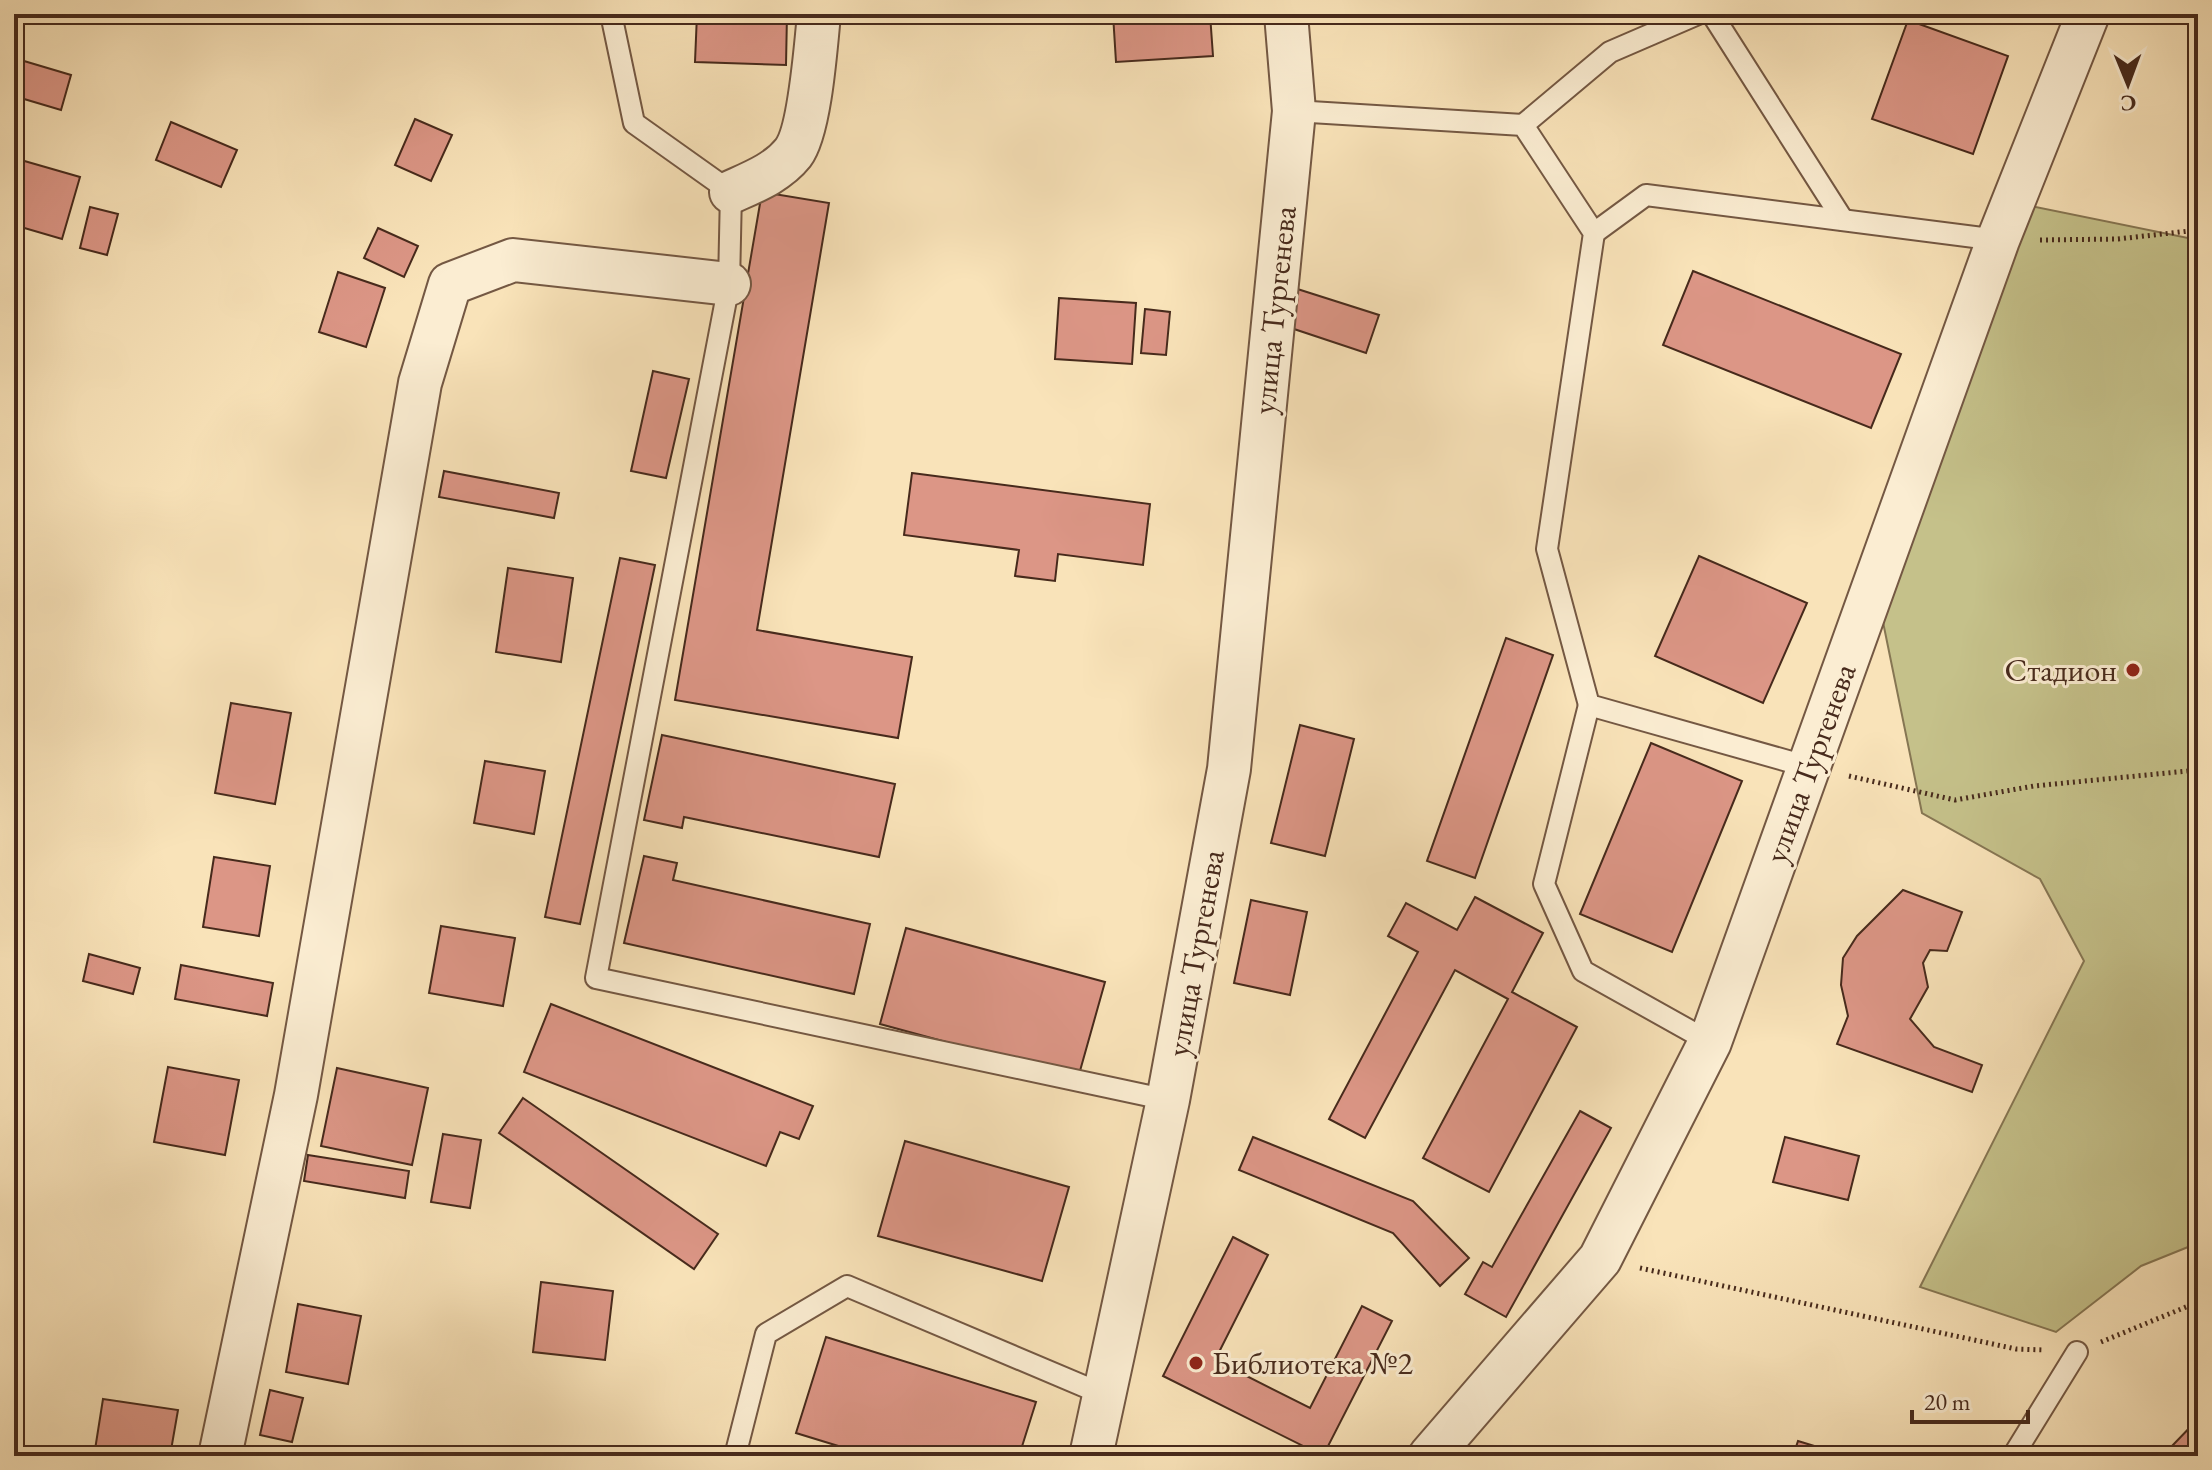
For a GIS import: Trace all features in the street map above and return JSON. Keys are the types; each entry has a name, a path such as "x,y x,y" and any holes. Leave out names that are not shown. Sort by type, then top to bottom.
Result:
{"street":[{"path":"731,192 767,177 795,152 811,94 819,14"},
{"name":"улица Тургенева","path":"1091,1456 1107,1396 1168,1100 1229,769 1294,111 1286,14"},
{"name":"улица Тургенева","path":"1430,1456 1600,1259 1710,1042 1998,240 2088,14"},
{"path":"220,1456 296,1095 420,383 450,284 513,260 729,284"}],"lane":[{"path":"611,14 634,123 731,192 729,284 596,978 1168,1100"},
{"path":"1294,111 1523,125 1610,52 1698,14"},
{"path":"1712,14 1843,220"},
{"path":"1523,125 1594,233 1547,549 1589,705 1544,884 1583,971 1710,1042"},
{"path":"1594,233 1646,195 1998,240"},
{"path":"1589,705 1809,767"},
{"path":"735,1456 766,1334 847,1286 1107,1396"},
{"path":"2013,1456 2077,1352"}],"path":[{"path":"1998,240 2118,239 2198,230"},
{"path":"1809,767 1955,800 2034,786 2198,770"},
{"path":"1600,1259 2016,1349 2077,1352 2198,1302"}],"shaded area":[{"path":"2031,206 2198,240 2198,1243 2141,1266 2056,1332 1920,1287 2084,961 2040,879 1922,813 1883,622"}],"building":[{"path":"697,14 787,14 786,65 695,62"},
{"path":"1113,14 1210,14 1213,56 1116,62"},
{"path":"1908,20 2008,56 1973,154 1872,119"},
{"path":"24,61 71,75 61,110 14,96"},
{"path":"415,119 452,135 431,181 395,165"},
{"path":"171,122 237,150 221,187 156,160"},
{"path":"14,158 80,177 62,239 14,225"},
{"path":"762,192 829,203 757,630 912,657 898,738 675,700"},
{"path":"90,207 118,214 107,255 80,248"},
{"path":"378,228 418,246 404,277 364,258"},
{"path":"1693,271 1901,354 1871,428 1663,345"},
{"path":"338,272 385,288 366,347 319,332"},
{"path":"1288,286 1379,315 1366,353 1276,323"},
{"path":"1059,298 1136,303 1132,364 1055,359"},
{"path":"1145,309 1170,312 1166,355 1141,353"},
{"path":"653,371 689,379 666,478 631,471"},
{"path":"444,471 559,493 554,518 439,497"},
{"path":"912,473 1150,504 1143,565 1058,554 1055,581 1015,576 1019,550 904,535"},
{"path":"1699,556 1807,603 1763,703 1655,656"},
{"path":"620,558 655,565 580,924 545,917"},
{"path":"508,568 573,578 561,662 496,652"},
{"path":"1506,638 1553,655 1475,878 1427,861"},
{"path":"231,703 291,713 275,804 215,793"},
{"path":"1300,725 1354,739 1325,856 1271,843"},
{"path":"662,735 895,784 879,857 684,817 682,828 644,820"},
{"path":"1651,743 1742,781 1672,952 1580,914"},
{"path":"485,761 545,771 534,834 474,823"},
{"path":"644,856 677,863 673,880 870,924 854,994 624,943"},
{"path":"214,857 270,866 259,936 203,927"},
{"path":"1903,890 1962,912 1947,951 1930,950 1923,963 1928,987 1910,1019 1934,1047 1982,1065 1972,1092 1837,1044 1848,1016 1841,985 1843,958 1857,936"},
{"path":"1475,897 1543,933 1512,992 1577,1027 1489,1192 1423,1158 1508,999 1455,970 1365,1138 1329,1119 1418,952 1388,936 1406,903 1457,930"},
{"path":"1251,900 1307,912 1290,995 1234,983"},
{"path":"441,926 515,938 503,1006 429,993"},
{"path":"906,928 1105,982 1078,1078 880,1024"},
{"path":"89,954 140,968 133,994 83,981"},
{"path":"181,965 273,983 267,1016 175,999"},
{"path":"551,1004 813,1106 799,1139 780,1132 766,1166 524,1072"},
{"path":"168,1067 239,1080 225,1155 154,1142"},
{"path":"337,1068 428,1088 412,1165 321,1146"},
{"path":"523,1098 718,1234 694,1269 499,1133"},
{"path":"1580,1111 1611,1128 1506,1317 1465,1294 1483,1262 1492,1267"},
{"path":"443,1134 481,1140 470,1208 431,1202"},
{"path":"1253,1137 1413,1201 1469,1258 1440,1286 1393,1233 1239,1170"},
{"path":"1785,1137 1859,1156 1848,1200 1773,1182"},
{"path":"905,1141 1069,1187 1042,1281 878,1236"},
{"path":"308,1155 409,1171 405,1198 304,1181"},
{"path":"1233,1237 1268,1255 1215,1360 1310,1408 1362,1306 1392,1321 1323,1456 1163,1376"},
{"path":"541,1282 613,1291 605,1360 533,1352"},
{"path":"298,1304 361,1316 348,1384 286,1372"},
{"path":"826,1337 1036,1402 1019,1456 871,1456 796,1433"},
{"path":"270,1390 303,1398 292,1442 260,1435"},
{"path":"103,1399 178,1410 170,1456 94,1456"},
{"path":"2198,1419 2198,1456 2181,1456 2171,1447"},
{"path":"1798,1441 1847,1456 1793,1456"}],"place":[{"name":"Стадион","path":"2133,670"},
{"name":"Библиотека №2","path":"1196,1363"}]}
